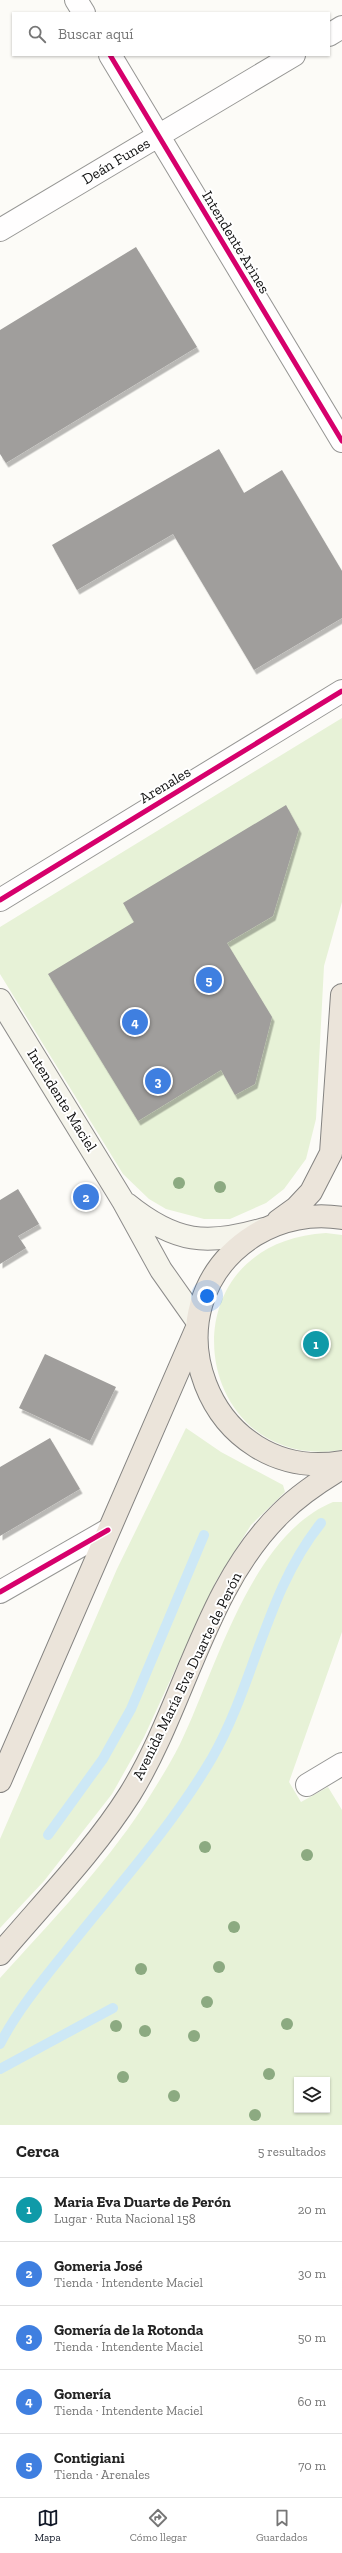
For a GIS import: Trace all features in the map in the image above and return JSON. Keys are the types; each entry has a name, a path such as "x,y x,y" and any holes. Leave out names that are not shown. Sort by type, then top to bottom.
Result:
{"highway":[{"path":"0,1781 108,1530 170,1391 197,1325 204,1297 214,1276 228,1257 245,1241 269,1227 296,1208 311,1192 331,1153 342,995"},
{"path":"269,1227 311,1216 342,1218"},
{"path":"197,1325 196,1352 201,1373 219,1413 234,1429 251,1443 270,1454 290,1461 312,1464 342,1462"},
{"name":"Avenida María Eva Duarte de Perón","path":"0,1954 99,1836 130,1794 162,1734 215,1611 234,1573 280,1513 302,1495 342,1468"}],"main road":[{"name":"Intendente Maciel","path":"0,1000 123,1201 161,1270 197,1325"},
{"name":"Intendente Maciel","path":"123,1201 153,1222 189,1238 225,1240 269,1227"}],"street":[{"path":"76,0 83,12"},
{"path":"330,34 342,27"},
{"name":"Intendente Arines","path":"111,56 342,441"},
{"name":"Deán Funes","path":"0,230 292,56"},
{"name":"Arenales","path":"0,900 342,691"},
{"path":"0,1592 108,1530"},
{"path":"307,1785 342,1764"}],"green space":[{"path":"342,718 342,902 324,966 316,1119 306,1159 284,1189 266,1203 230,1219 204,1219 166,1209 149,1199 123,1174 0,974 0,927"},
{"path":"326,1233 342,1235 342,1450 291,1448 252,1428 227,1395 215,1354 218,1312 237,1274 273,1246"},
{"path":"186,1428 221,1452 283,1485 285,1492 251,1525 216,1581 144,1737 112,1794 44,1881 0,1928 0,1839 117,1569"},
{"path":"333,1502 342,1502 342,1632 289,1782 301,1802 328,1787 342,1810 342,2125 0,2125 0,1978 93,1874 143,1807 180,1744 194,1714 222,1644 239,1608 258,1574 279,1544 304,1519"}],"building":[{"path":"136,247 197,347 6,463 0,454 0,330"},
{"path":"219,449 244,493 282,470 342,571 342,618 254,670 173,534 77,590 52,545"},
{"path":"286,805 299,829 273,916 227,943 272,1017 255,1084 235,1095 221,1070 138,1121 48,974 134,922 123,903"},
{"path":"18,1189 39,1224 18,1236 26,1248 0,1264 0,1200"},
{"path":"45,1354 116,1387 90,1441 19,1408"},
{"path":"50,1438 80,1489 0,1536 0,1467"}],"waterway":[{"path":"0,2044 30,1996 161,1833 196,1784 227,1729 274,1607 287,1578 302,1550 321,1523"},
{"path":"48,1835 103,1759 131,1709 204,1535"},
{"path":"0,2069 113,2008"}],"cycle path":[{"path":"111,56 342,441"},
{"path":"0,900 342,691"},
{"path":"0,1592 108,1530"}],"place":[{"name":"Contigiani","path":"209,980"},
{"name":"Gomería","path":"135,1022"},
{"name":"Gomería de la Rotonda","path":"158,1081"},
{"name":"Gomeria José","path":"86,1197"},
{"name":"Maria Eva Duarte de Perón","path":"316,1344"}]}
